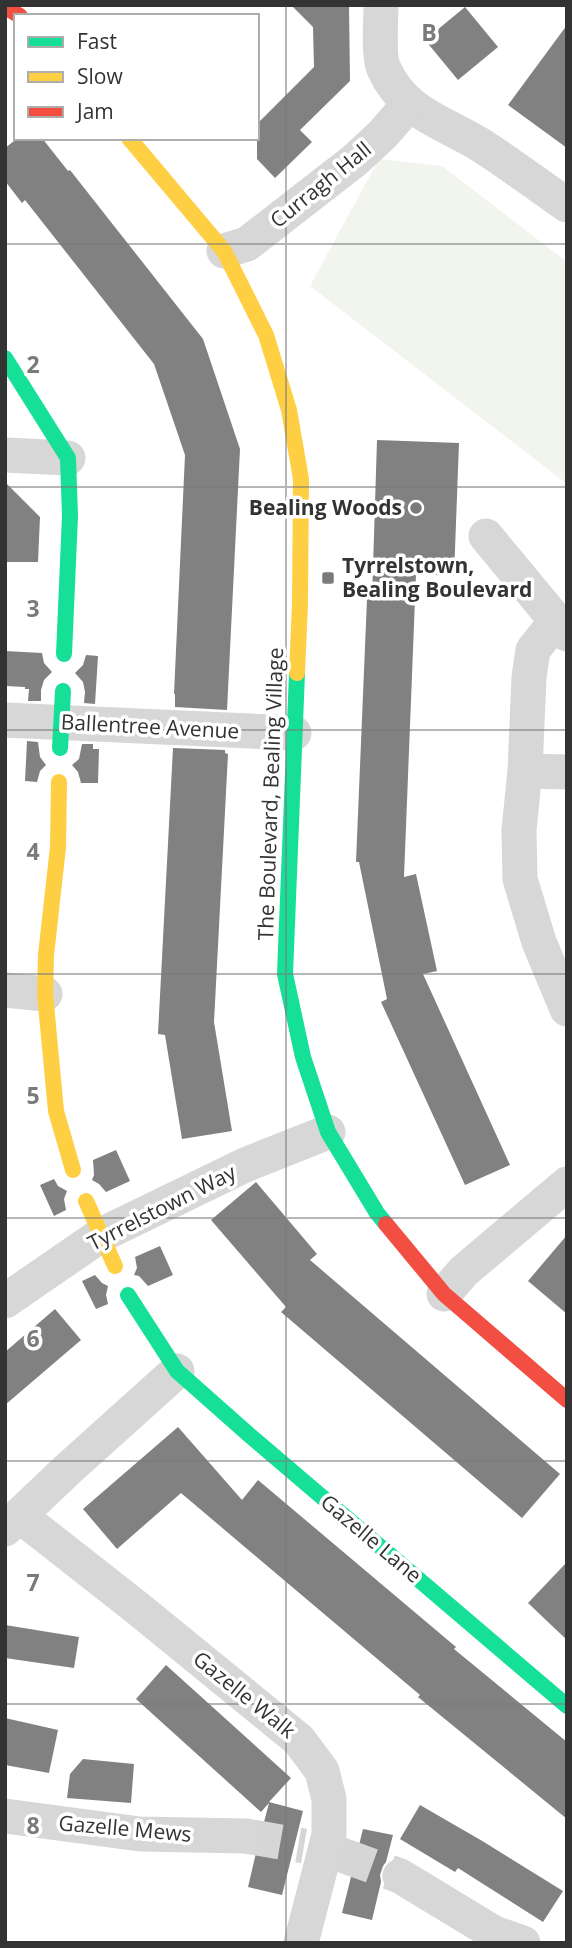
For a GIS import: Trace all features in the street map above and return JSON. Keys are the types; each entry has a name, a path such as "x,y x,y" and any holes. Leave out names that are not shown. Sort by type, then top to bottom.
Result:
{"street":[{"path":"381,5 382,66 409,104 427,117 479,144 567,205"},
{"name":"Curragh Hall","path":"224,251 247,244 355,160 383,134 409,104"},
{"name":"The Boulevard, Bealing Village","path":"131,140 224,251 266,335 289,410 301,479 300,603 285,974 303,1057 328,1132 377,1213 444,1294 567,1400"},
{"path":"5,358 68,458 70,516 64,654"},
{"path":"5,455 68,458"},
{"path":"486,536 561,628 533,650 519,830 520,879 539,942 567,1009"},
{"name":"Ballentree Avenue","path":"5,720 294,733"},
{"path":"524,771 567,772"},
{"path":"59,782 58,847 44,994 57,1111 73,1170"},
{"path":"5,990 44,994"},
{"name":"Tyrrelstown Way","path":"5,1301 108,1251 245,1165 328,1132"},
{"path":"444,1294 464,1271 567,1184"},
{"path":"86,1201 108,1251"},
{"name":"Gazelle Lane","path":"128,1295 177,1371 567,1706"},
{"path":"13,1523 67,1470 177,1371"},
{"name":"Gazelle Walk","path":"13,1523 136,1607 299,1740 322,1771 329,1798 330,1835 323,1850 301,1943"},
{"name":"Gazelle Mews","path":"5,1816 141,1834 246,1836"},
{"path":"400,1876 494,1933 523,1943"}],"shaded area":[{"path":"379,159 442,166 567,262 567,484 310,286"}],"building":[{"path":"291,5 349,5 350,81 300,130 312,142 275,178 257,159 259,122 314,67 313,27"},
{"path":"465,7 498,47 458,80 425,40"},
{"path":"567,25 567,148 508,105"},
{"path":"15,140 44,140 203,339 240,449 227,710 175,707 185,455 154,364 25,200 22,203 5,181 5,148"},
{"path":"377,440 459,443 454,576 416,574 404,877 416,874 437,971 423,974 510,1165 465,1185 381,1002 387,999 359,862 356,862 367,599 372,599"},
{"path":"5,482 40,517 38,562 5,562"},
{"path":"5,651 42,653 44,663 52,672 44,680 41,701 28,701 29,689 25,687 5,686"},
{"path":"86,655 98,656 95,704 84,703 83,682 75,673 83,665"},
{"path":"27,741 38,742 40,757 46,765 40,771 37,782 25,781"},
{"path":"82,744 93,744 93,749 99,749 98,783 81,783 78,772 72,765 79,759"},
{"path":"173,748 225,750 228,754 214,1022 232,1131 182,1139 165,1035 158,1034"},
{"path":"116,1150 130,1181 106,1192 92,1180 93,1160"},
{"path":"54,1179 58,1186 67,1191 64,1199 66,1210 54,1216 40,1185"},
{"path":"256,1182 317,1254 310,1260 560,1474 522,1518 281,1312 286,1307 211,1220"},
{"path":"567,1235 567,1314 528,1281"},
{"path":"160,1246 173,1275 148,1286 139,1276 134,1275 137,1268 135,1257"},
{"path":"95,1275 108,1286 108,1304 96,1309 82,1281"},
{"path":"55,1309 81,1340 5,1405 5,1352"},
{"path":"178,1427 242,1500 258,1480 456,1647 454,1649 567,1742 567,1819 418,1697 420,1695 181,1493 117,1549 83,1509"},
{"path":"567,1562 567,1640 528,1603"},
{"path":"5,1625 79,1637 74,1668 5,1658"},
{"path":"166,1665 291,1778 269,1802 303,1811 282,1895 248,1887 256,1853 263,1847 266,1837 263,1826 269,1803 261,1812 136,1699"},
{"path":"5,1718 58,1730 49,1773 5,1765"},
{"path":"83,1759 134,1764 131,1803 67,1798 70,1774"},
{"path":"420,1805 563,1891 543,1922 458,1868 455,1872 400,1839"},
{"path":"363,1829 393,1835 380,1875 381,1882 372,1920 342,1913"}],"tunnel":[{"path":"246,1836 304,1846"},
{"path":"339,1854 400,1876"}],"traffic: fast":[{"path":"5,358 68,458 70,516 64,654"},
{"path":"297,673 285,974 303,1057 328,1132 386,1224"},
{"path":"60,748 63,691"},
{"path":"128,1295 177,1371 567,1706"}],"traffic: slow":[{"path":"131,140 224,251 266,335 289,410 301,479 297,673"},
{"path":"59,782 58,847 46,955 45,994 56,1111 73,1170"},
{"path":"86,1201 115,1266"}],"traffic: jam":[{"path":"5,7 17,14"},
{"path":"386,1224 444,1294 567,1400"}],"place":[{"name":"Bealing Woods","path":"416,508"},
{"name":"Tyrrelstown, Bealing Boulevard","path":"328,578"}]}
